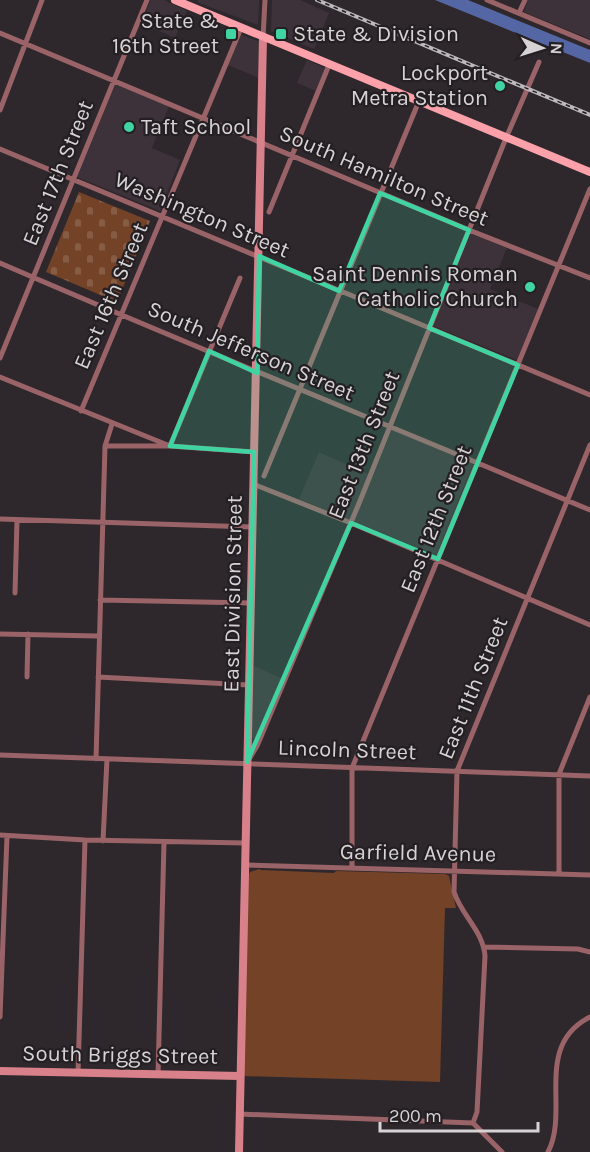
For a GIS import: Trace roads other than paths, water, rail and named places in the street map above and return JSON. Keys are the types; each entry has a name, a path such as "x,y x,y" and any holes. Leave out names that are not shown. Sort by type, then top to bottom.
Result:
{"main road":[{"path":"175,0 590,172"}],"street":[{"path":"0,110 42,0"},
{"name":"East 17th Street","path":"0,358 147,0"},
{"path":"263,38 265,0"},
{"path":"487,0 590,43"},
{"path":"519,13 525,0"},
{"name":"East 16th Street","path":"81,411 241,28"},
{"name":"South Hamilton Street","path":"0,33 469,230 590,278"},
{"name":"East Division Street","path":"238,1152 263,38"},
{"name":"East 13th Street","path":"247,762 257,746 351,523 506,138 539,63"},
{"path":"269,212 329,64"},
{"path":"264,476 418,101"},
{"name":"Washington Street","path":"0,149 590,395"},
{"name":"East 12th Street","path":"352,868 352,768 590,189"},
{"name":"South Jefferson Street","path":"0,263 257,373 590,510"},
{"path":"170,447 240,278"},
{"path":"0,377 170,447"},
{"path":"96,759 105,446 112,424"},
{"name":"East 11th Street","path":"484,947 481,938 461,910 454,892 457,771 590,445"},
{"path":"105,446 254,452"},
{"path":"253,484 351,523 590,625"},
{"path":"0,519 252,527"},
{"path":"15,593 17,520"},
{"path":"100,600 251,603"},
{"path":"0,634 98,636"},
{"path":"27,677 28,634"},
{"path":"98,677 249,685"},
{"path":"559,873 559,774 590,697"},
{"name":"Lincoln Street","path":"0,755 590,776"},
{"path":"103,841 107,759"},
{"path":"0,836 103,841 246,843"},
{"path":"0,1017 7,836"},
{"path":"78,1073 85,840"},
{"path":"158,1075 164,842"},
{"name":"Garfield Avenue","path":"245,865 590,875"},
{"path":"472,1123 477,1112 484,947 578,949 590,952"},
{"path":"548,1152 554,1137 555,1073 558,1057 571,1031 590,1017"},
{"name":"South Briggs Street","path":"0,1071 240,1076"},
{"path":"239,1114 472,1123 502,1152"}],"water":[{"path":"435,0 468,0 590,50 590,63"}],"railway":[{"path":"317,0 590,115"}],"place":[{"name":"State & 16th Street","path":"231,34"},
{"name":"State & Division","path":"281,34"},
{"name":"Lockport Metra Station","path":"500,86"},
{"name":"Taft School","path":"129,127"},
{"name":"Saint Dennis Roman Catholic Church","path":"530,287"}]}
